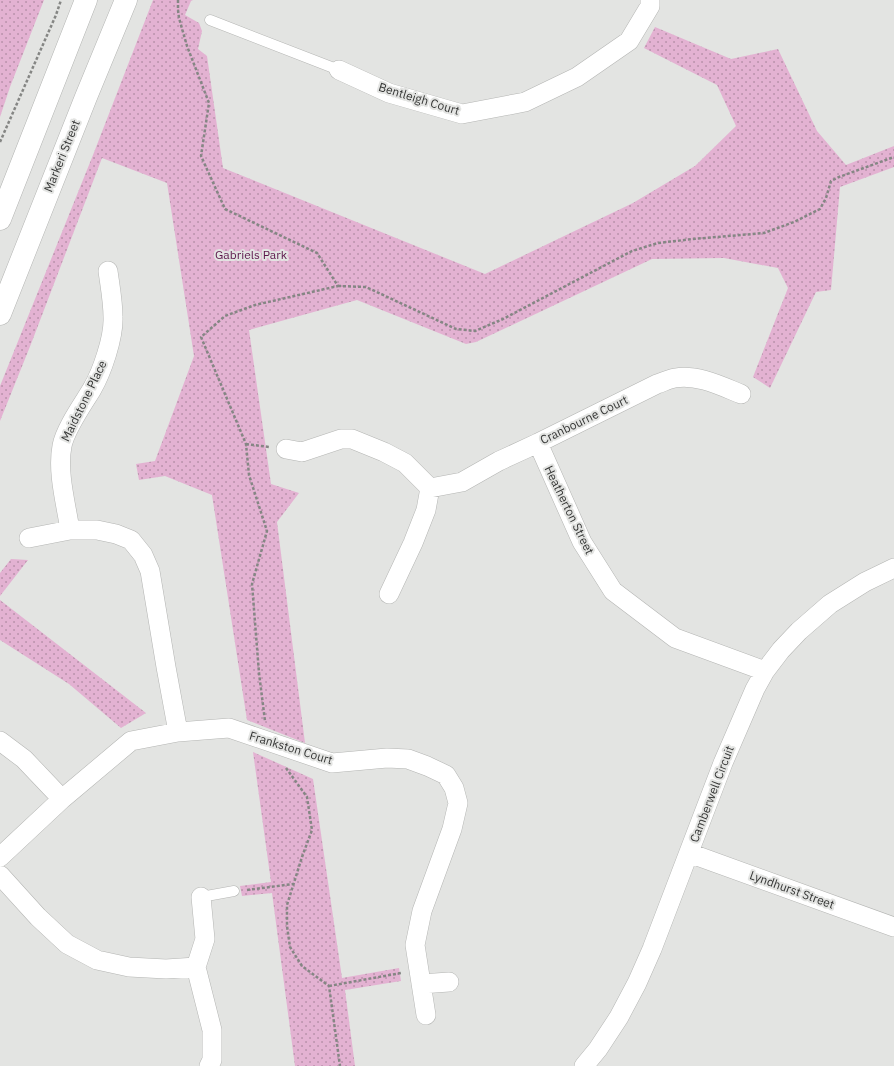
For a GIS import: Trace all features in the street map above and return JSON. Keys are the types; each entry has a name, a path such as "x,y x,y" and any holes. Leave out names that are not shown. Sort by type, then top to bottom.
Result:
{"main road":[{"path":"0,219 86,0"},
{"name":"Markeri Street","path":"0,314 126,0"}],"street":[{"name":"Bentleigh Court","path":"339,70 389,93 462,114 525,102 577,77 629,40 650,6 650,0"},
{"name":"Maidstone Place","path":"70,530 60,464 62,444 69,428 93,387 108,349 114,318 108,272"},
{"name":"Cranbourne Court","path":"430,488 462,482 499,461 657,384 675,378 693,377 714,383 741,394"},
{"path":"286,450 302,452 340,439 352,439 384,452 405,463 430,488 426,510 413,543 389,594"},
{"name":"Heatherton Street","path":"538,443 582,542 614,591 675,638 765,671"},
{"path":"29,538 70,530 97,530 116,534 131,540 143,555 150,571 178,732"},
{"name":"Camberwell Circuit","path":"584,1066 598,1049 637,983 740,723 755,689 765,671 781,650 799,631 830,604 865,582 894,568"},
{"name":"Frankston Court","path":"0,857 62,799 131,741 178,732 228,728 332,763 387,758 408,759 427,766 446,775 454,788 458,803 452,829 422,912 415,945 426,1015"},
{"path":"0,741 24,759 62,799"},
{"name":"Lyndhurst Street","path":"689,853 894,927"},
{"path":"0,875 38,918 66,944 97,960 129,967 166,969 196,967"},
{"path":"201,897 205,939 196,967 212,1030 212,1060 209,1066"},
{"path":"420,976 449,982"}],"lane":[{"path":"210,20 339,70"},
{"path":"201,897 234,891"}],"path":[{"path":"0,142 56,15 61,0"},
{"path":"178,0 178,10 185,39 209,103 200,156 225,209 317,253 338,286"},
{"path":"267,741 252,584 266,531 248,475 246,444 201,337 225,316 255,305 338,286 366,287 456,329 475,331 632,252 658,244 693,239 764,234 794,222 820,209 826,198 831,181 894,157"},
{"path":"285,766 307,797 312,830 287,905 287,926 290,947 302,966 329,986 420,976"},
{"path":"234,891 294,884"},
{"path":"329,986 340,1066"}],"green space":[{"path":"0,0 44,0 0,117"},
{"name":"Gabriels Park","path":"153,0 193,0 191,1 185,15 199,23 202,31 198,49 207,56 223,168 485,274 633,203 695,166 736,126 717,85 644,48 655,27 731,59 778,49 817,131 846,165 894,146 894,167 840,187 831,290 816,292 770,388 753,377 788,288 778,268 724,258 652,259 476,342 466,344 357,300 249,330 271,484 299,493 277,522 305,743 247,720 212,495 165,476 139,480 136,464 155,461 194,356 167,183 102,158 0,421 0,386 93,155"},
{"path":"11,559 28,560 0,596 0,573"},
{"path":"0,600 146,713 121,728 69,684 0,640"},
{"path":"253,752 313,779 342,978 399,968 401,981 345,990 355,1066 295,1066 272,893 242,896 240,886 271,882"}]}
